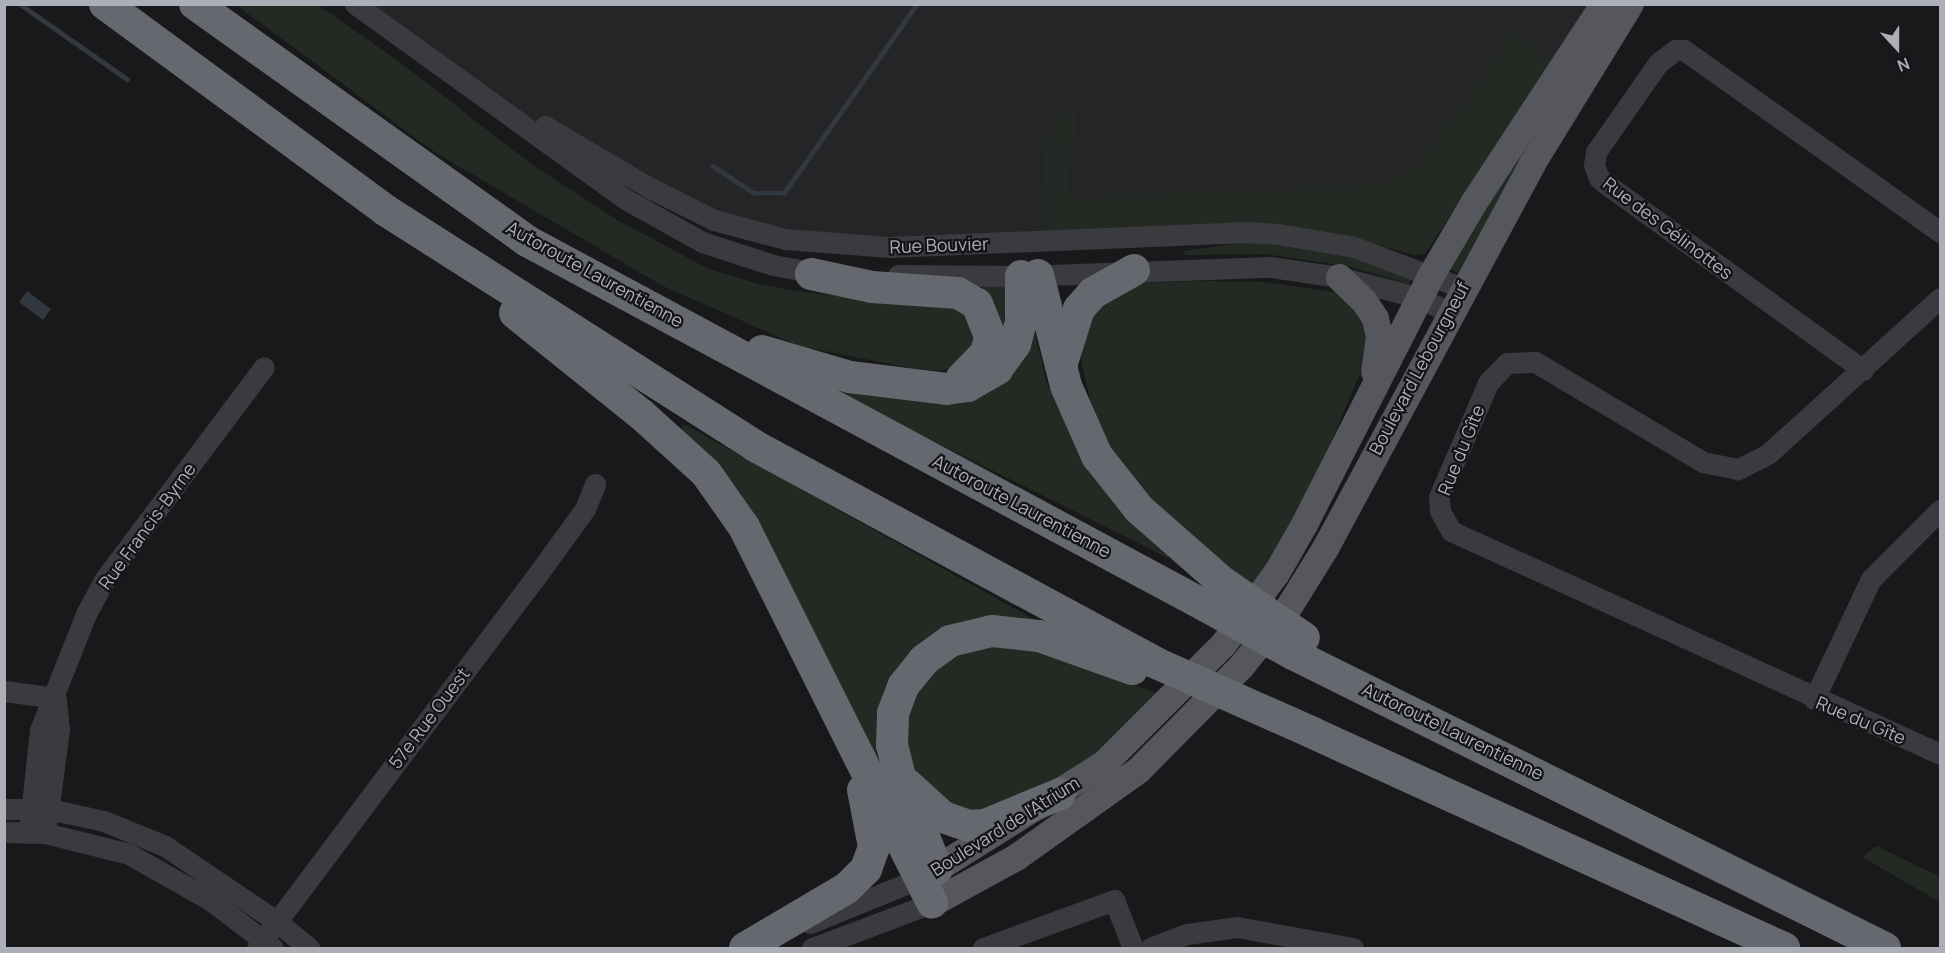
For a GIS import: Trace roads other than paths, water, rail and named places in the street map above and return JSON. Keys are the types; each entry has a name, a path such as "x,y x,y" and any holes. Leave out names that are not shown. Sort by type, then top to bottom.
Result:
{"highway":[{"path":"105,4 385,210 642,415 705,473 744,527 840,718 935,886"},
{"name":"Autoroute Laurentienne","path":"195,4 527,241 703,334 1213,593 1388,698 1885,948"},
{"path":"385,210 755,446 1153,670"},
{"path":"1061,367 1079,309 1093,293 1134,270"},
{"path":"811,274 872,286 958,293 977,304 990,337 986,353 972,371 946,389"},
{"path":"703,334 850,377 946,389 984,379 997,369 1015,344 1030,275"},
{"path":"1030,275 1082,429 1097,456 1139,509 1213,593"},
{"path":"935,886 892,745 893,713 903,685 924,660 950,641 981,632 1015,632 1038,636 1153,670 1306,730 1784,948"},
{"path":"747,948 847,888 866,869 874,847 870,812 840,718"},
{"path":"900,777 933,810 954,823 969,826 985,825 1060,794"}],"main road":[{"name":"Boulevard Lebourgneuf","path":"1222,644 1276,573 1432,273 1532,108 1603,4"},
{"name":"Boulevard Lebourgneuf","path":"1192,720 1289,606 1325,548 1449,312 1532,163 1630,4"},
{"path":"1339,277 1364,300 1375,318 1379,337 1372,389"},
{"name":"Boulevard de l'Atrium","path":"935,886 1113,755 1222,644"},
{"name":"Boulevard de l'Atrium","path":"935,886 1016,857 1082,813 1138,770 1192,720"}],"street":[{"name":"Rue Bouvier","path":"355,4 627,200 702,242 811,274 1030,275 1270,267 1339,277 1420,298 1449,312"},
{"name":"Rue des Gélinottes","path":"1863,370 1604,183 1594,165 1596,152 1658,63 1675,50 1684,50 1941,232"},
{"name":"Rue Bouvier","path":"448,71 648,187 714,220 785,239 836,246 1027,243 1242,232 1278,234 1354,247 1432,273 1463,288"},
{"path":"1027,243 1030,275"},
{"name":"Rue du Gîte","path":"1941,298 1768,454 1738,469 1703,462 1535,362 1508,363 1488,383 1439,498 1440,511 1451,531 1814,699 1941,754"},
{"name":"Rue Francis-Byrne","path":"37,833 40,809 40,730 56,698 86,614 104,580 264,367"},
{"name":"57e Rue Ouest","path":"265,946 276,921 535,579 585,509 595,484"},
{"path":"1814,699 1871,579 1941,510"},
{"path":"4,691 56,698"},
{"path":"4,809 40,809 104,821 165,846 276,921 309,948"},
{"path":"4,832 37,833 89,842 158,868 210,900 265,946"},
{"name":"Boulevard de l'Atrium","path":"747,948 935,886"},
{"name":"Boulevard de l'Atrium","path":"812,948 935,886"},
{"path":"983,948 1114,900 1133,948"},
{"path":"1150,948 1187,934 1237,927 1353,948"}],"waterway":[{"path":"20,4 127,79"},
{"path":"713,166 754,193 784,193 917,4"}]}
